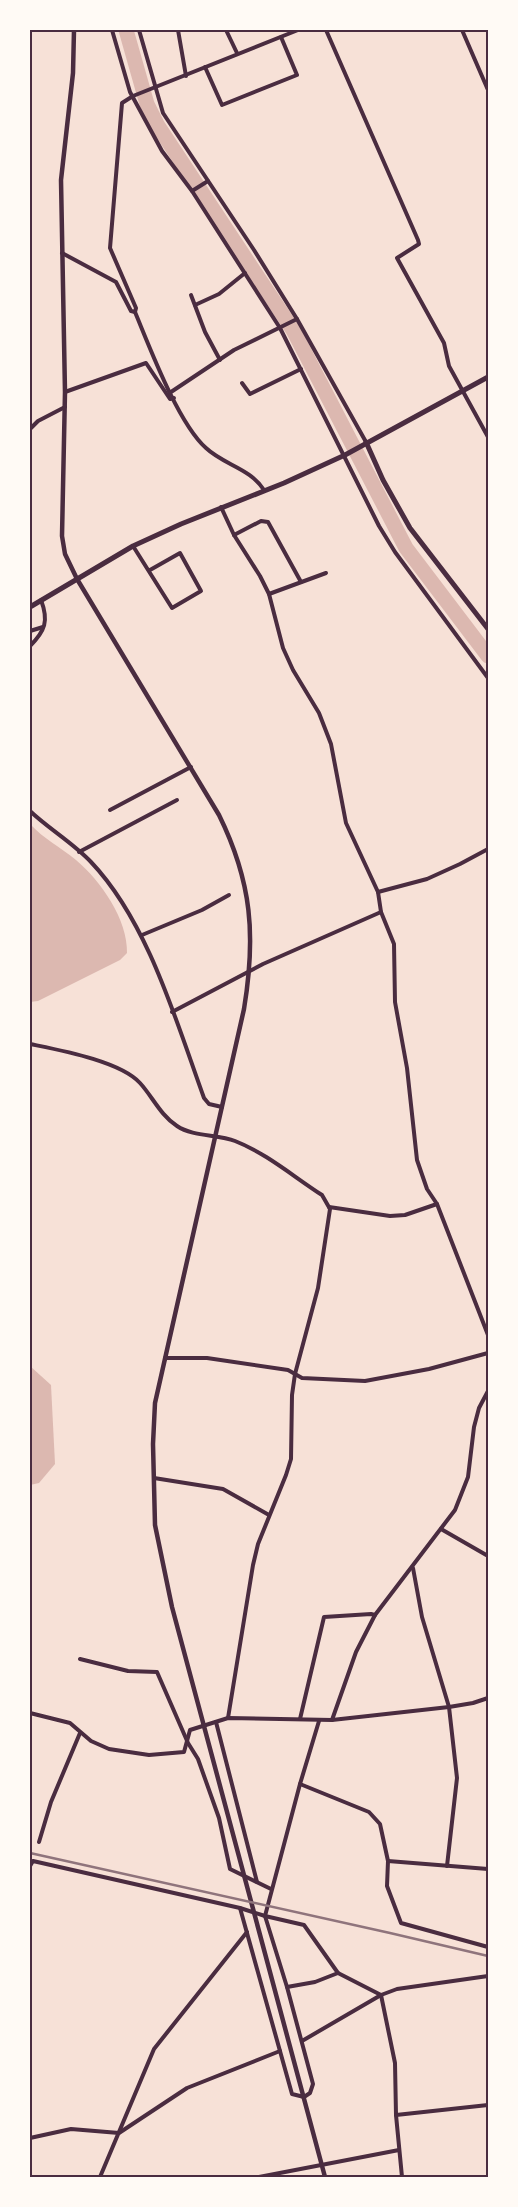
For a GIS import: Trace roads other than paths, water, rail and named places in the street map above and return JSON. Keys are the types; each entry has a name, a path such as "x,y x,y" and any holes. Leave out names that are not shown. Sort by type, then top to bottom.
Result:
{"main road":[{"path":"30,606 133,546 347,454 488,377"},
{"path":"363,444 410,528 488,629"}],"street":[{"path":"74,30 73,73 61,171 66,392 62,536 65,554 77,579 219,815 232,842 249,900 250,970 222,1107 155,1403 153,1444 155,1525 170,1598 325,2177"},
{"path":"112,30 133,96 162,152 192,191 280,328 347,454 379,526 395,552 488,678"},
{"path":"140,30 154,88 163,113 297,319 363,444"},
{"path":"178,30 186,76"},
{"path":"226,30 237,53"},
{"path":"264,490 252,476 206,448 188,425 135,312 136,308 110,248 122,103 133,96 298,30"},
{"path":"326,30 418,240 418,244 397,258 444,343 449,366 488,437"},
{"path":"462,30 488,90"},
{"path":"205,67 222,106 297,75 281,37"},
{"path":"192,191 208,181"},
{"path":"62,253 116,282 131,311 135,312"},
{"path":"195,305 219,294 246,273"},
{"path":"191,295 205,332 220,360"},
{"path":"171,392 234,350 297,319"},
{"path":"66,392 146,363 170,399 174,398"},
{"path":"242,383 250,394 301,369"},
{"path":"30,429 38,421 65,408"},
{"path":"221,507 234,535 269,594 283,648 293,670 319,713 331,744 346,822 378,892 381,912 394,944 395,1002 407,1068 417,1160 427,1189 437,1204 488,1335"},
{"path":"234,535 261,521 268,522 301,582"},
{"path":"133,546 150,570 172,608 201,591 180,553 150,570"},
{"path":"269,594 326,573"},
{"path":"30,646 42,634 46,614 41,600"},
{"path":"30,631 43,628"},
{"path":"110,810 191,767"},
{"path":"79,852 177,800"},
{"path":"30,811 79,852 104,877 142,934 204,1098 210,1104 222,1107"},
{"path":"378,892 427,879 460,864 488,848"},
{"path":"142,934 202,910 229,895"},
{"path":"172,1012 250,970 381,912"},
{"path":"30,1044 72,1053 129,1074 139,1081 178,1127 233,1140 248,1146 322,1195 330,1207 316,1296 295,1374 292,1395 290,1459 286,1475 258,1544 250,1580 228,1718"},
{"path":"330,1207 390,1216 405,1215 437,1204"},
{"path":"165,1358 207,1358 288,1370 302,1378 365,1381 429,1368 488,1353"},
{"path":"332,1720 356,1652 375,1615 413,1568 455,1510 468,1477 474,1427 479,1408 488,1392"},
{"path":"154,1478 224,1489 269,1515"},
{"path":"442,1529 488,1556"},
{"path":"413,1568 422,1617 449,1707 457,1778 447,1866"},
{"path":"300,1720 324,1617 375,1615"},
{"path":"80,1659 128,1671 157,1672 188,1743 198,1759 213,1801 230,1870 271,1889"},
{"path":"30,1713 70,1723 91,1741 109,1749 149,1755 179,1754 184,1752 190,1730 228,1718 332,1720 449,1707 488,1698"},
{"path":"240,1908 292,2094 304,2097 310,2093 313,2084 288,1987 265,1916 319,1721"},
{"path":"216,1722 257,1882"},
{"path":"39,1842 51,1802 80,1733"},
{"path":"300,1784 369,1812 380,1824 388,1861 387,1886 401,1923 488,1947"},
{"path":"30,1866 33,1861 304,1924 338,1973 381,1995"},
{"path":"388,1861 488,1869"},
{"path":"100,2177 154,2049 247,1932"},
{"path":"288,1987 315,1982 338,1973"},
{"path":"302,2041 381,1995 397,1989 488,1976"},
{"path":"381,1995 395,2063 396,2115 402,2177"},
{"path":"30,2138 71,2129 119,2133 187,2088 280,2051"},
{"path":"396,2115 488,2104"},
{"path":"259,2177 399,2150"}],"waterway":[{"path":"126,30 147,104 158,126 293,330 406,548 488,656"}],"railway":[{"path":"30,1853 488,1956"}]}
